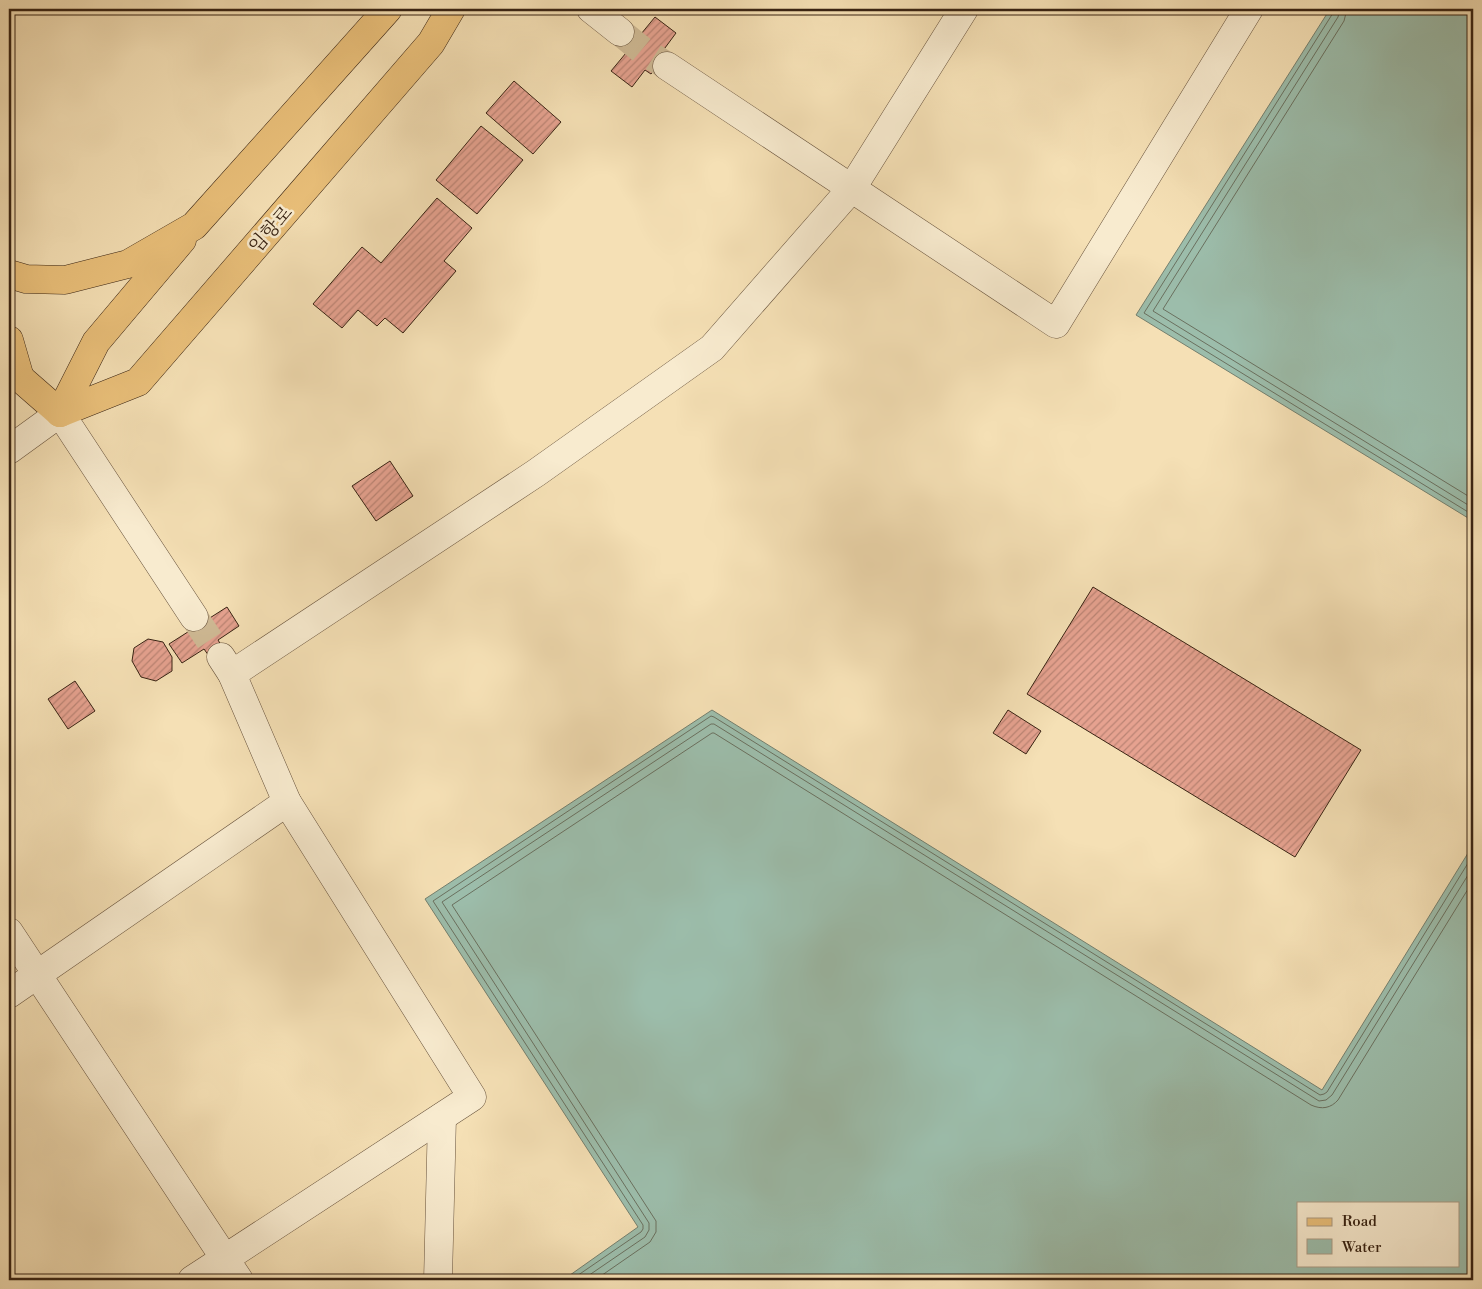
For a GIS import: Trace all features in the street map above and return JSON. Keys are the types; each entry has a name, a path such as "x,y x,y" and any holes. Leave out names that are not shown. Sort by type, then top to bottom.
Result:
{"main road":[{"path":"9,340 14,376 60,413 96,342 194,226 388,9"},
{"name":"임항로","path":"60,413 138,382 432,43 451,9"},
{"path":"9,274 26,279 65,280 128,264 194,226"}],"street":[{"path":"591,9 620,32"},
{"path":"192,1280 232,1270 472,1097 287,802 226,665 536,473 712,348 852,188 964,9"},
{"path":"667,66 1056,324 1249,9"},
{"path":"9,450 60,413 194,617"},
{"path":"9,994 287,802"},
{"path":"9,932 232,1270"},
{"path":"438,1280 442,1117"}],"water":[{"path":"1330,9 1473,9 1473,521 1136,315"},
{"path":"712,710 1322,1090 1473,845 1473,1280 563,1280 638,1227 425,899"}],"building":[{"path":"655,17 676,33 662,52 666,55 651,74 645,70 632,87 611,71 626,53 618,47 633,27 641,34"},
{"path":"514,81 561,122 533,154 486,113"},
{"path":"481,126 523,160 477,214 436,180"},
{"path":"437,198 472,228 444,261 456,271 403,333 385,318 377,326 358,310 342,328 313,304 362,247 381,263"},
{"path":"390,461 413,496 376,521 352,486"},
{"path":"1093,587 1361,750 1295,857 1027,694"},
{"path":"227,607 239,626 218,640 224,650 211,659 204,649 182,663 169,644"},
{"path":"148,639 163,642 172,657 172,671 156,681 141,677 132,661 134,648"},
{"path":"75,681 95,711 68,729 48,699"},
{"path":"1008,710 1041,731 1026,754 993,733"}],"tunnel":[{"path":"620,32 642,50 667,66"},
{"path":"194,617 221,657"}]}
